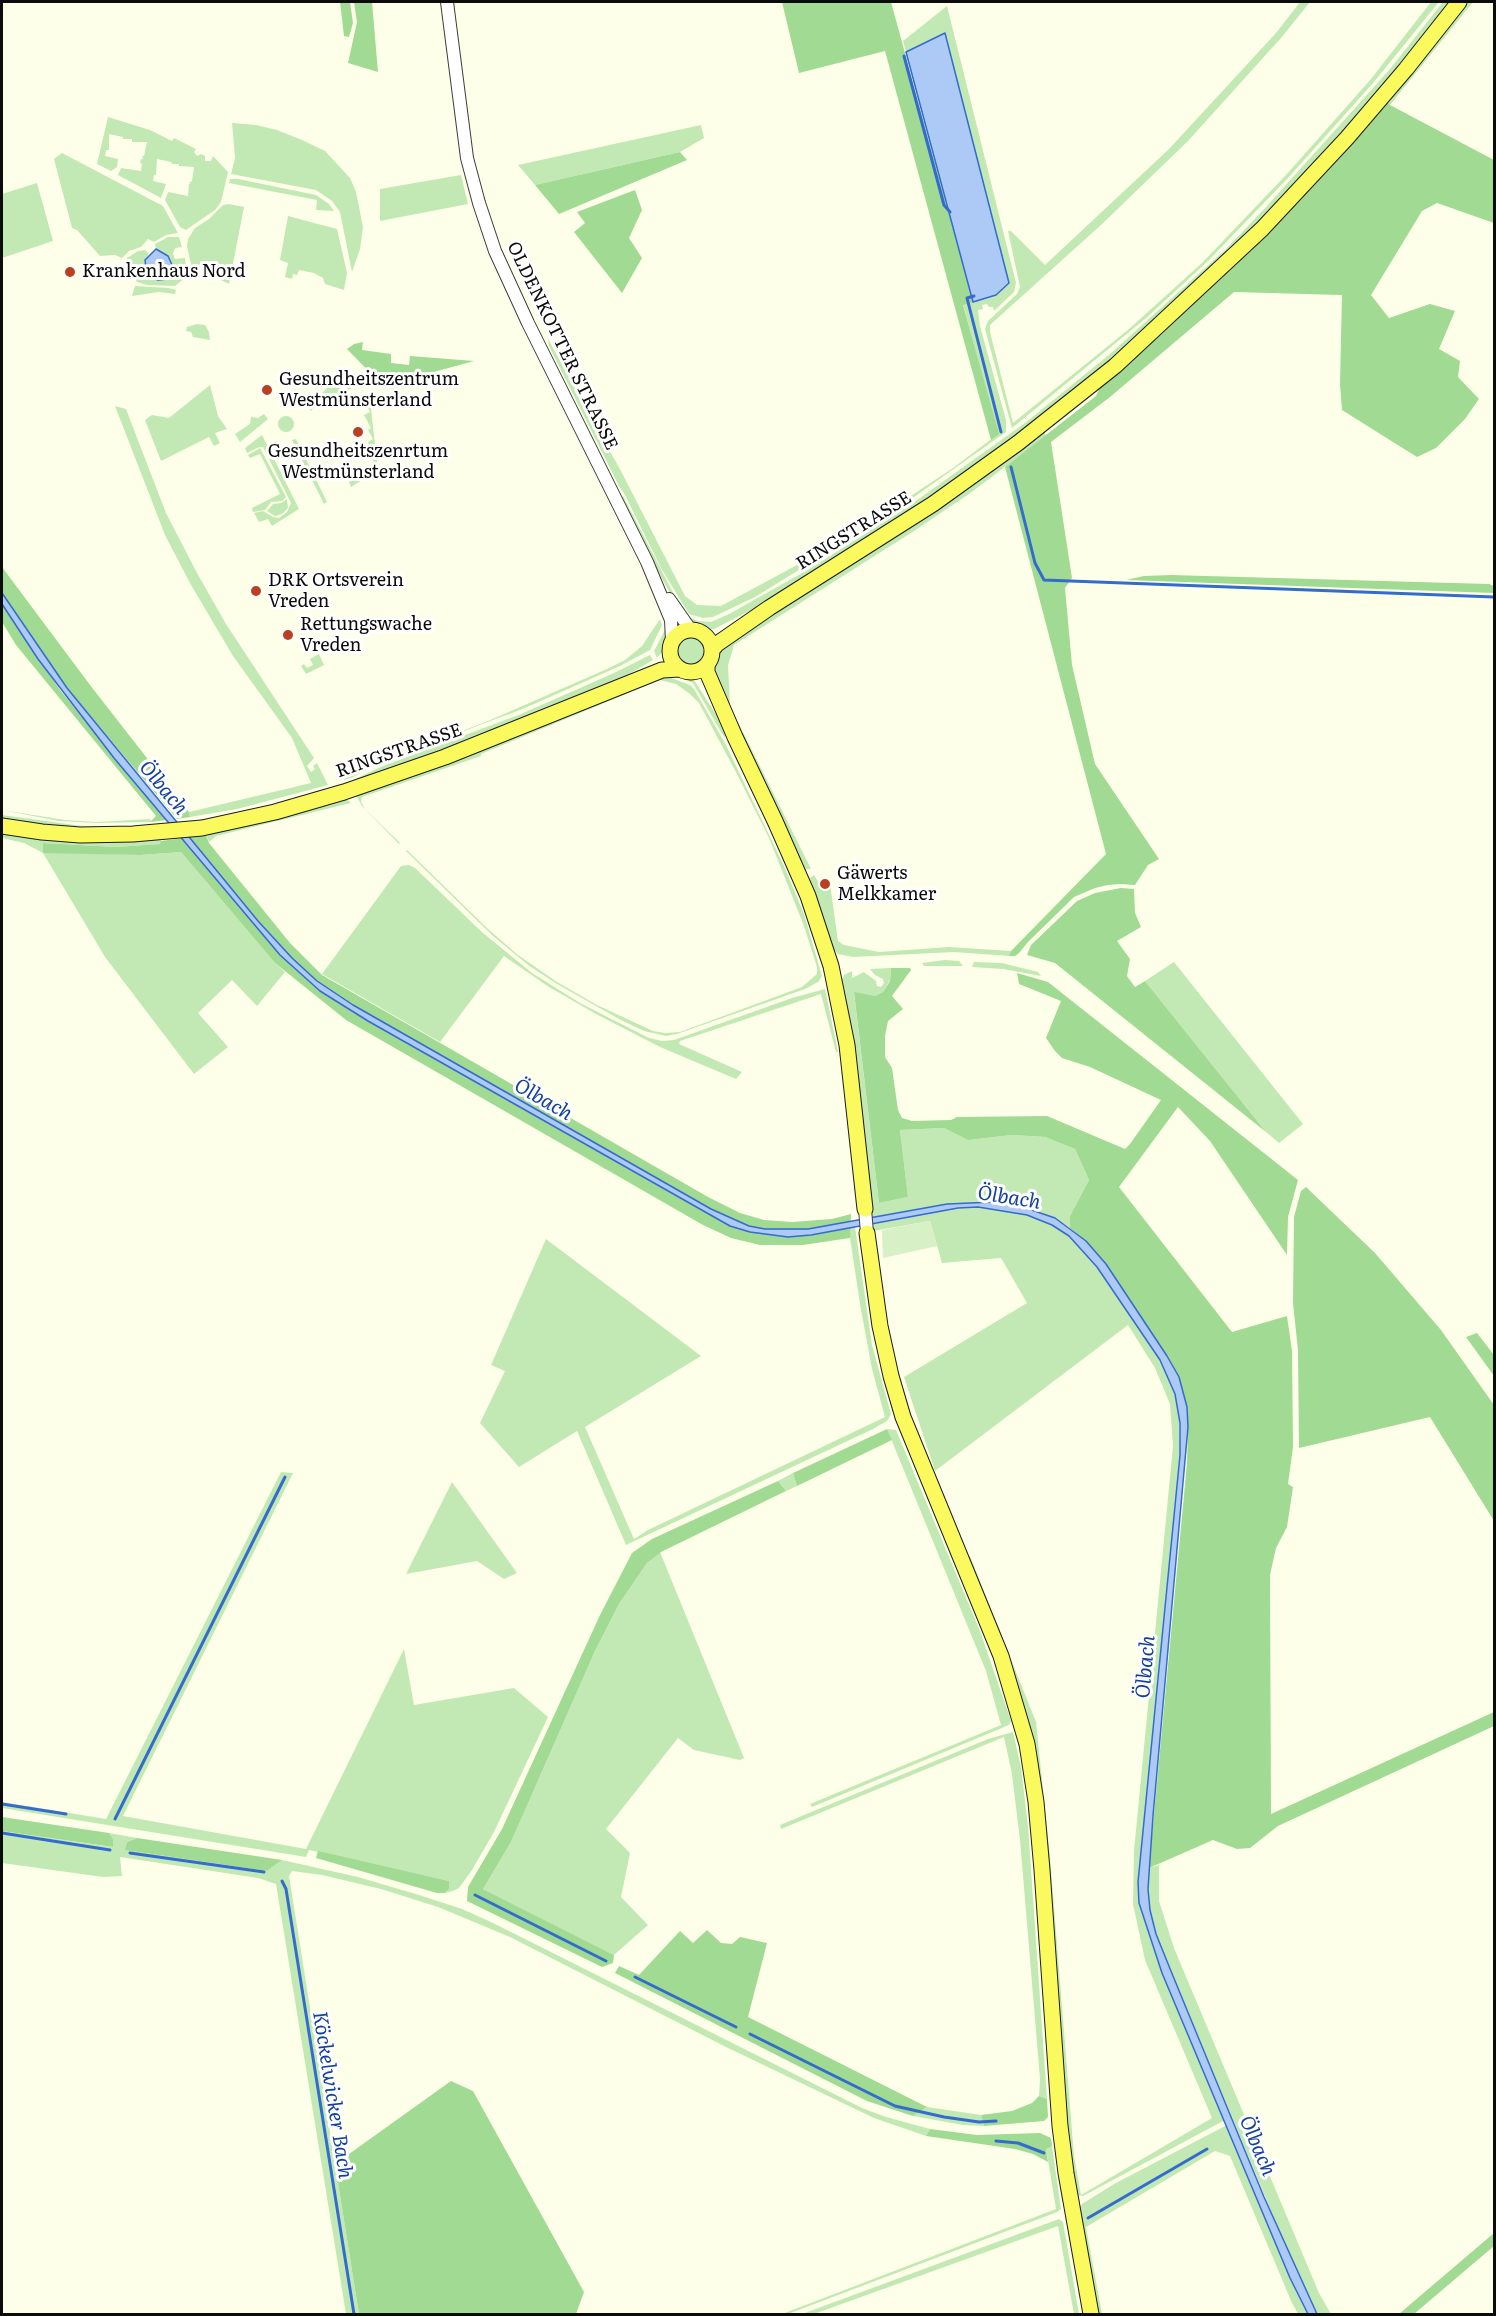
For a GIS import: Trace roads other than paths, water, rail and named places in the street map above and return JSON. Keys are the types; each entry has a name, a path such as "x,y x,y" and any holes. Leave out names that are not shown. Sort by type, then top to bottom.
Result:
{"main road":[{"name":"RINGSTRASSE","path":"712,650 795,591 933,504 1018,443 1115,366 1262,229 1347,138 1459,2"},
{"name":"RINGSTRASSE","path":"697,632 714,633 795,591"},
{"path":"735,737 686,670 672,660 671,645 679,633 697,632 709,638 712,650 707,672 808,896 831,966 847,1045 865,1209"},
{"name":"RINGSTRASSE","path":"604,693 657,661 671,645"},
{"path":"686,670 707,665"},
{"name":"RINGSTRASSE","path":"2,826 80,835 158,833 202,828 275,812 398,774 496,738 662,670 686,670"},
{"path":"867,1233 880,1326 903,1417 1001,1656 1027,1744 1036,1802 1042,1870 1060,2126 1090,2314"}],"street":[{"name":"OLDENKOTTER STRASSE","path":"447,2 463,130 479,203 495,251 513,292 647,562"},
{"path":"647,562 697,632"},
{"path":"647,562 671,620 671,645"},
{"path":"865,1209 867,1233"}],"water":[{"path":"945,33 1009,283 996,295 973,302 906,52"},
{"path":"156,249 168,256 173,267 174,274 168,279 158,280 147,276 145,260"},
{"path":"2,593 67,688 258,921 317,981 353,1005 711,1209 749,1226 765,1229 808,1229 947,1204 994,1202 1017,1205 1055,1218 1086,1241 1106,1264 1179,1377 1187,1407 1188,1427 1153,1816 1148,1889 1150,1910 1156,1934 1264,2197 1317,2314 1308,2314 1290,2278 1162,1973 1139,1903 1138,1882 1180,1455 1180,1423 1175,1394 1160,1360 1097,1267 1069,1236 1052,1225 1027,1215 978,1207 958,1208 811,1235 788,1237 750,1232 730,1226 368,1021 320,991 280,955 114,758 38,659 2,604"}],"waterway":[{"path":"904,56 944,205 950,212"},
{"path":"974,296 967,298 1001,432"},
{"path":"1011,467 1035,563 1044,580 1494,597"},
{"path":"115,1819 285,1477"},
{"path":"2,1804 66,1814"},
{"name":"Köckelwicker Bach","path":"2,1833 110,1850"},
{"name":"Köckelwicker Bach","path":"130,1853 264,1872"},
{"name":"Köckelwicker Bach","path":"282,1881 286,1889 354,2314"},
{"path":"475,1895 606,1961"},
{"path":"635,1977 736,2027"},
{"path":"750,2034 895,2106 944,2117 979,2122 996,2121"},
{"path":"996,2141 1018,2143 1044,2153"},
{"path":"1088,2218 1207,2149"}],"place":[{"name":"Krankenhaus Nord","path":"70,272"},
{"name":"Gesundheitszentrum Westmünsterland","path":"267,390"},
{"name":"Gesundheitszenrtum Westmünsterland","path":"358,432"},
{"name":"DRK Ortsverein Vreden","path":"256,591"},
{"name":"Rettungswache Vreden","path":"288,635"},
{"name":"Gäwerts Melkkamer","path":"825,884"}],"water label":[{"name":"Ölbach","path":"163,788"},
{"name":"Ölbach","path":"543,1100"},
{"name":"Ölbach","path":"1009,1198"},
{"name":"Ölbach","path":"1146,1667"},
{"name":"Ölbach","path":"1257,2146"}]}
